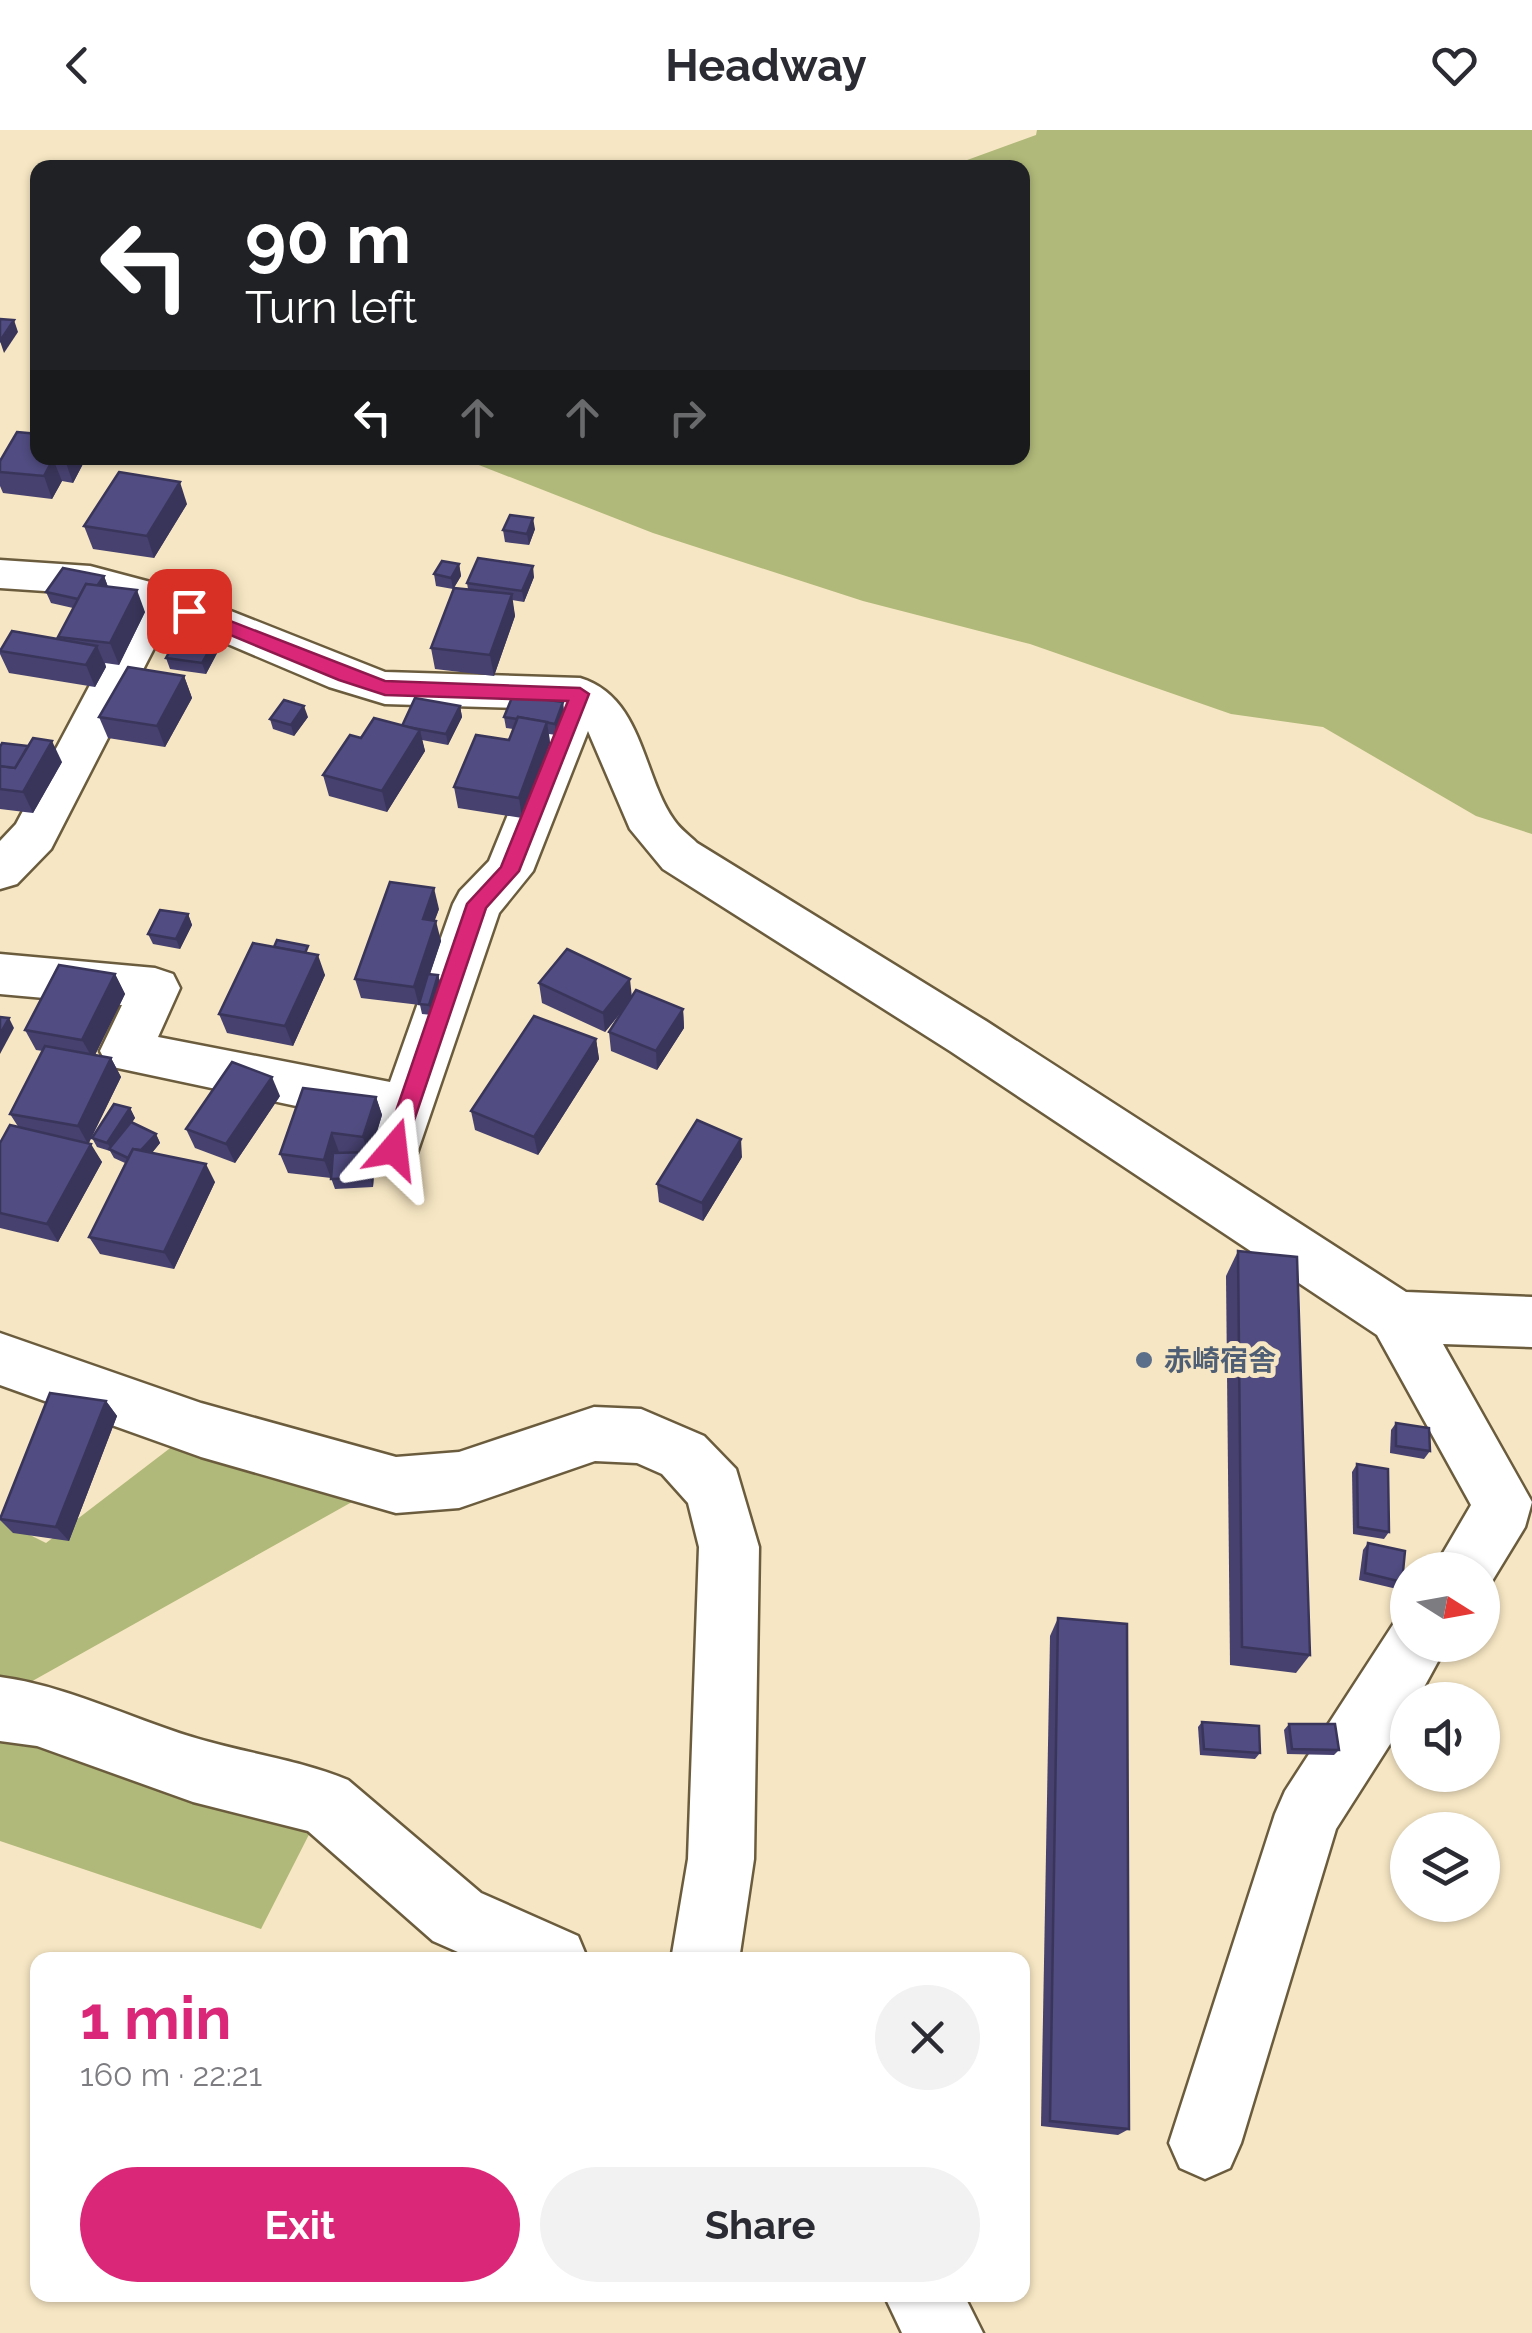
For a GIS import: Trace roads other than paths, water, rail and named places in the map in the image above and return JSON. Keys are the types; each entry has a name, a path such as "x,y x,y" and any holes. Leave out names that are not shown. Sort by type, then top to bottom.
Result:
{"street":[{"path":"0,574 90,580 158,598 345,676 385,688 580,694 612,728 654,829 680,856 968,1036 1397,1317 1504,1506 1475,1552"},
{"path":"0,871 34,836 158,598"},
{"path":"0,974 156,988 126,1051 400,1128 478,904 509,871 580,694"},
{"path":"1397,1317 1532,1322"},
{"path":"0,1360 201,1430 396,1485 459,1480 536,1457 594,1434 641,1436 683,1455 715,1490 729,1547 721,1859 707,1952"},
{"path":"1205,2143 1308,1814 1405,1662"},
{"path":"0,1708 37,1714 193,1770 325,1803 457,1918 536,1952"},
{"path":"925,2302 945,2333"}],"place":[{"name":"赤崎宿舎","path":"1144,1360"}]}
